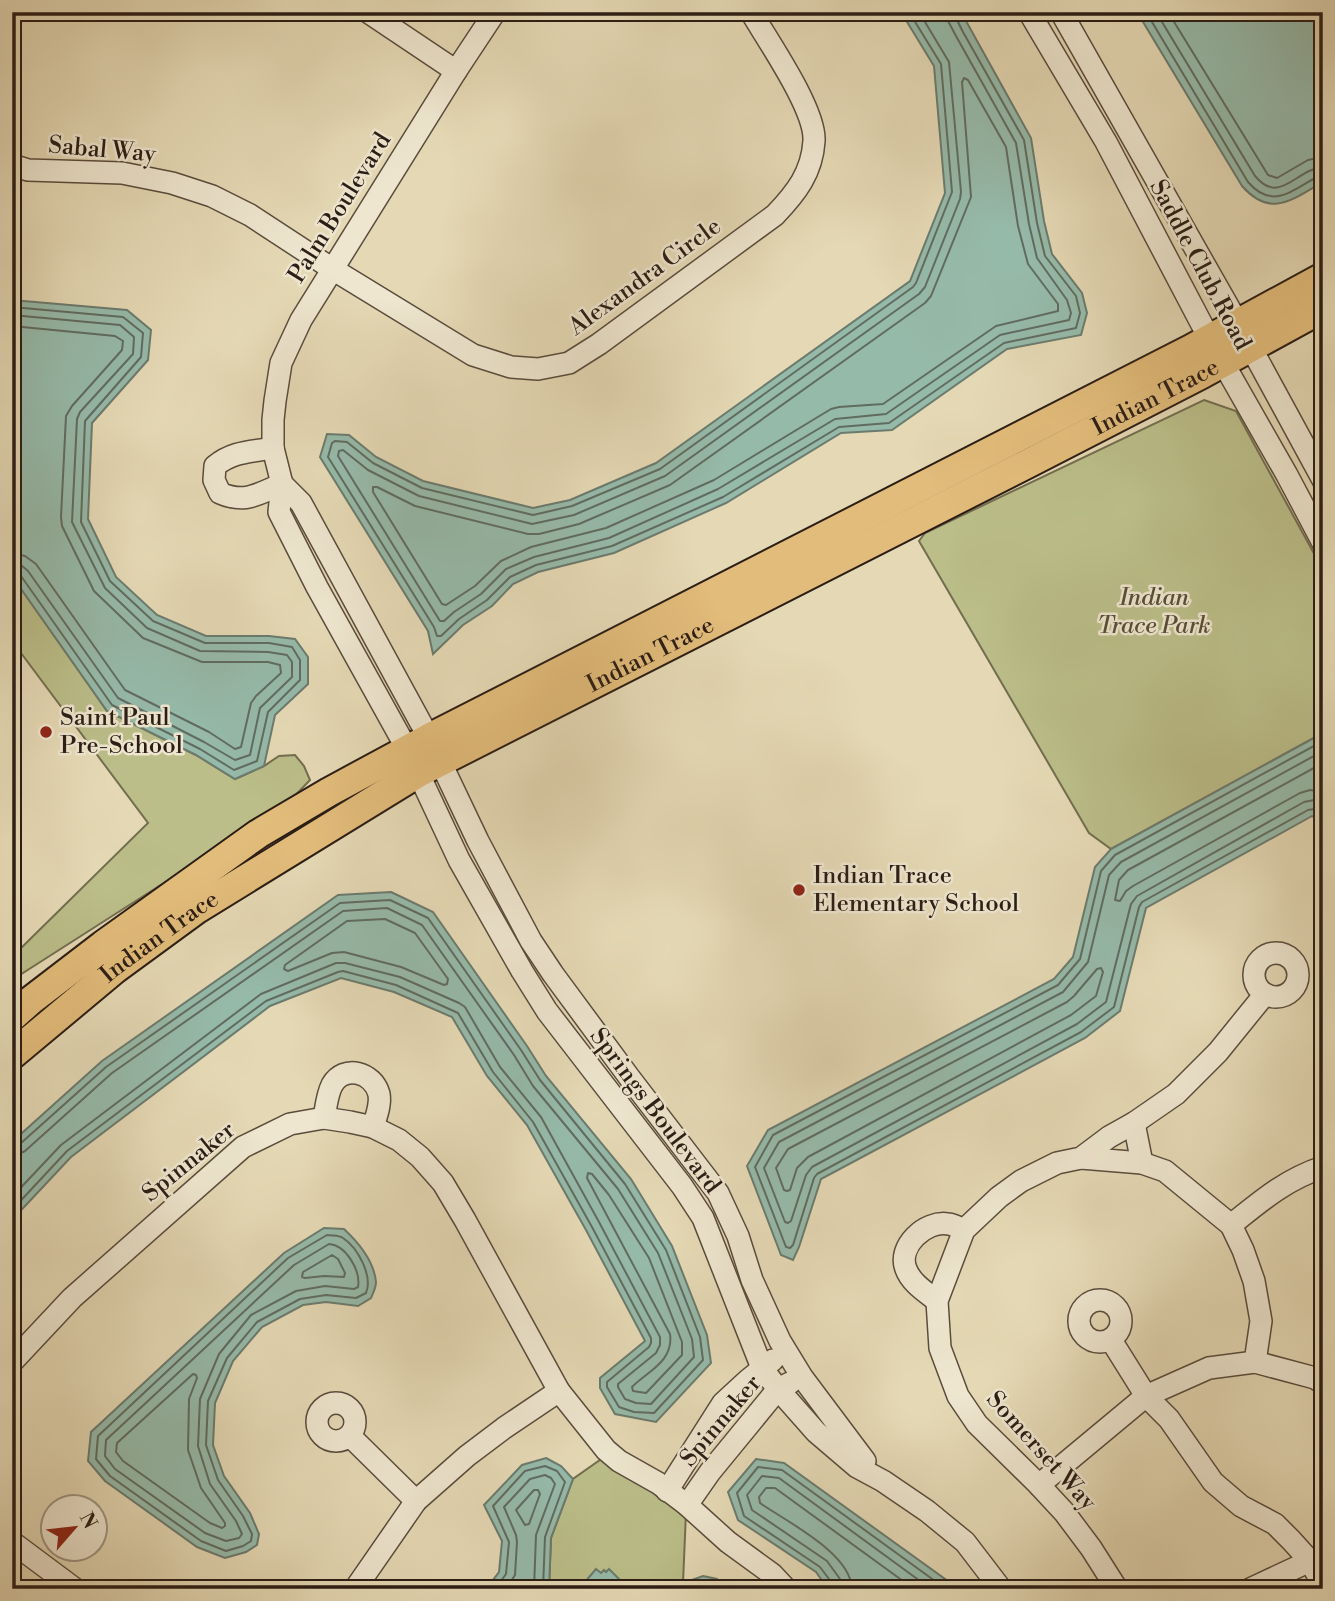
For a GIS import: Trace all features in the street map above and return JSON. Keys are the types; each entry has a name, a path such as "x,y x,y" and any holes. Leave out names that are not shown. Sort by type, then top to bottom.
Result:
{"main road":[{"name":"Indian Trace","path":"12,1055 115,969 197,909 424,756 1323,277"},
{"name":"Indian Trace","path":"12,1017 103,946 258,834 1039,458 1323,308"}],"street":[{"path":"368,12 456,71"},
{"name":"Palm Boulevard","path":"424,756 317,587 279,512 282,484 274,448 272,421 281,363 301,320 495,12"},
{"name":"Alexandra Circle","path":"334,270 473,355 511,366 538,369 569,363 775,215 796,194 810,165 815,138 805,104 751,12"},
{"name":"Saddle Club Road","path":"1030,12 1106,142 1209,338 1323,543"},
{"name":"Saddle Club Road","path":"1061,12 1237,322 1323,480"},
{"name":"Sabal Way","path":"12,165 28,170 122,173 172,183 212,196 250,215 334,270"},
{"path":"274,448 224,458 215,466 214,480 220,493 233,499 247,498 282,484"},
{"name":"Palm Boulevard","path":"282,484 301,503 339,575 424,756"},
{"path":"317,587 339,575"},
{"name":"Springs Boulevard","path":"424,756 478,841 531,941 553,974 718,1193 738,1236 752,1280 780,1341 802,1377 883,1481"},
{"name":"Springs Boulevard","path":"424,756 459,860 515,960 547,1011 682,1186 703,1218 762,1368 816,1432 857,1467 927,1511 965,1542 1001,1589"},
{"name":"Somerset Way","path":"1117,1589 1064,1512 977,1424 958,1396 940,1348 937,1301 964,1230 999,1197 1021,1181 1057,1163 1081,1158 1176,1094 1217,1052 1265,994"},
{"path":"324,1118 327,1097 333,1084 341,1076 352,1072 364,1074 373,1081 379,1096 379,1109 373,1127"},
{"name":"Spinnaker","path":"12,1362 72,1298 243,1147 290,1124 324,1118 373,1127 398,1140 420,1157 443,1183 559,1391 606,1450 687,1505 729,1542 772,1574 786,1589"},
{"path":"1135,1122 1142,1163"},
{"path":"1081,1158 1142,1163 1165,1171 1231,1225 1254,1281 1261,1321 1255,1362"},
{"path":"1231,1225 1278,1188 1302,1174 1323,1167"},
{"path":"937,1301 907,1273 903,1259 909,1244 920,1232 933,1225 948,1224 964,1230"},
{"path":"1111,1340 1146,1396 1169,1419 1213,1482 1241,1506 1275,1524 1310,1561 1323,1585"},
{"name":"Spinnaker","path":"663,1487 723,1403 786,1350"},
{"path":"1039,1485 1146,1396 1209,1368 1255,1362 1320,1377"},
{"name":"Spinnaker","path":"687,1505 710,1472 778,1389 802,1377"},
{"path":"355,1589 416,1501 467,1456 559,1391"},
{"path":"350,1436 416,1501"},
{"path":"12,1542 75,1589"},
{"path":"1250,1589 1310,1561"}],"green space":[{"name":"Indian Trace Park","path":"1204,400 1236,411 1323,570 1323,733 1111,849 1089,833 919,541 925,533"},
{"path":"12,576 107,711 196,755 235,779 279,756 295,755 310,780 286,805 12,980 12,957 148,823 12,641"},
{"path":"607,1455 686,1512 683,1583 678,1589 549,1589 551,1538 573,1479"}],"water":[{"path":"901,12 961,12 1031,138 1052,254 1082,293 1087,313 1081,335 1007,349 892,430 841,433 726,503 614,553 538,572 513,584 492,606 463,625 433,654 428,631 320,457 327,434 349,435 376,457 423,481 533,508 570,500 656,463 910,281 945,193 934,66"},
{"path":"1137,12 1323,12 1323,182 1292,199 1272,204 1253,196 1242,186"},
{"path":"12,300 127,310 151,330 148,360 92,423 88,519 116,577 157,615 206,636 269,636 295,639 308,657 308,684 275,715 264,766 235,779 196,755 107,711 12,576"},
{"path":"1323,733 1323,821 1312,816 1146,908 1120,1011 1085,1038 821,1179 793,1260 781,1255 747,1166 768,1130 1054,979 1073,957 1095,867 1111,849"},
{"path":"391,892 433,912 546,1076 631,1179 672,1246 707,1335 711,1363 656,1422 615,1414 600,1388 600,1378 645,1341 527,1125 487,1076 452,1017 394,992 341,978 270,1006 71,1157 12,1220 12,1142 102,1061 338,895"},
{"path":"324,1228 344,1229 355,1240 375,1274 375,1288 371,1298 358,1306 326,1302 303,1305 262,1327 233,1361 215,1403 213,1445 224,1476 250,1513 259,1534 257,1545 246,1552 225,1558 197,1547 105,1481 88,1461 91,1432 284,1253"},
{"path":"546,1458 561,1466 573,1479 551,1538 549,1589 486,1589 499,1572 502,1541 484,1505 522,1465"},
{"path":"756,1459 784,1463 952,1584 955,1589 828,1589 816,1572 738,1520 728,1492"},
{"path":"596,1569 601,1573 609,1569 619,1579 618,1587 621,1589 578,1588"},
{"path":"703,1576 717,1579 723,1589 678,1589 683,1583"}],"place":[{"name":"Saint Paul Pre-School","path":"46,732"},
{"name":"Indian Trace Elementary School","path":"799,890"}]}
